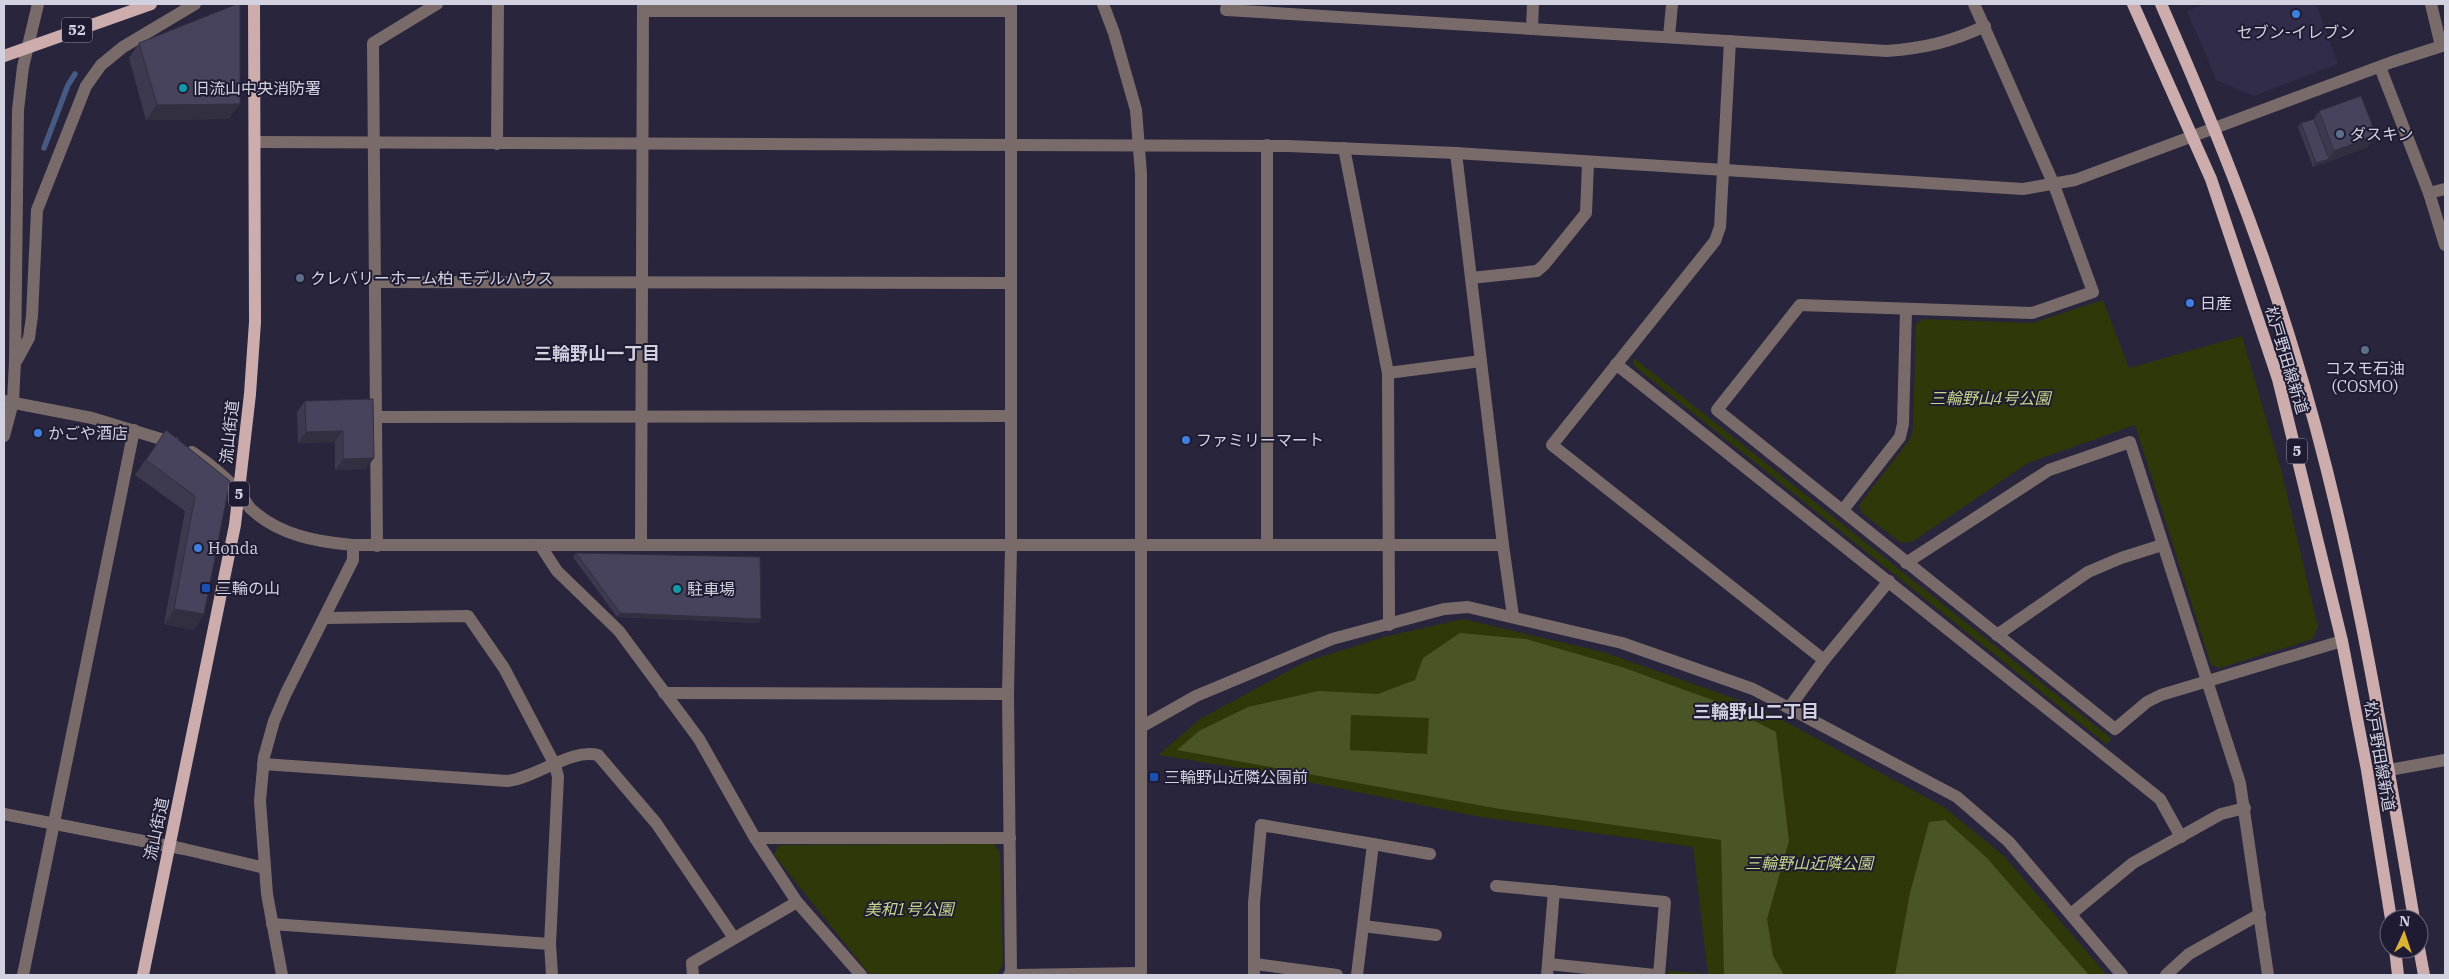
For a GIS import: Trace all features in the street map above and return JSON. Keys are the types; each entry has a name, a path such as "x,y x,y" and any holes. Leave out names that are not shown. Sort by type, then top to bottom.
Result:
{"main road":[{"name":"52","path":"4,56 151,4"},
{"name":"流山街道","path":"143,975 235,525 239,492 255,322 256,142 254,4"},
{"name":"松戸野田線新道","path":"2133,4 2193,136 2214,188 2278,379 2342,641 2367,770 2389,909"},
{"name":"松戸野田線新道","path":"2161,4 2215,128 2268,271 2300,374 2365,633 2412,909"},
{"path":"2396,959 2398,975"},
{"path":"2421,959 2424,975"}],"street":[{"path":"4,436 15,362 18,110 22,67 38,4"},
{"path":"15,362 30,338 37,210 86,86 101,64 124,47 195,4"},
{"path":"377,546 373,43 437,4"},
{"path":"497,144 498,4"},
{"path":"641,544 640,282 643,7 1010,7 1010,416 1012,546 1008,694 1010,974 1141,974 1141,174 1136,110 1114,33 1102,4"},
{"path":"1227,4 1226,10 1887,51 1922,49 1946,43 1986,26"},
{"path":"1532,29 1533,4"},
{"path":"1670,37 1672,4"},
{"path":"1974,4 1986,26 2054,185 2093,292 2032,314 1800,306 1717,410 2115,729 2147,702 2161,694 2342,641"},
{"path":"256,142 1267,145 1456,153 1993,189 2023,189 2075,180 2380,67 2443,46 2431,4"},
{"path":"1730,41 1720,226 1715,241 1552,445 1824,660"},
{"path":"2380,67 2429,193 2445,245"},
{"path":"1267,145 1267,544"},
{"path":"1344,148 1388,373 1387,546 1389,625"},
{"path":"1456,153 1502,545 1513,616"},
{"path":"1471,278 1537,272 1586,213 1588,163"},
{"path":"2429,193 2445,189"},
{"path":"375,282 1010,283"},
{"path":"1843,510 1900,437 1903,424 1906,309"},
{"path":"1388,373 1481,361"},
{"path":"1616,364 2160,799 2181,837"},
{"path":"8,402 92,418 170,441 219,470 239,492 250,508 296,536 322,542 353,545 1502,545"},
{"path":"376,417 641,415 1010,416"},
{"path":"23,975 134,430"},
{"path":"1906,563 2049,470 2130,442 2240,783 2268,975"},
{"path":"282,975 272,924 265,868 260,801 263,764 274,721 286,693 353,560 353,545"},
{"path":"1997,635 2088,572 2121,558 2162,545"},
{"path":"540,546 557,571 619,631 699,739 755,838 797,902 861,975"},
{"path":"1789,708 1824,660 1889,581"},
{"path":"1140,727 1196,696 1332,639 1444,609 1468,607 1622,642 1753,690 1956,797 2009,842 2122,975"},
{"path":"325,618 468,616 504,668 555,764 559,790 550,944 552,975"},
{"path":"664,693 1008,694"},
{"path":"263,764 507,781 524,779 555,764 586,753 596,754 603,758 656,823 734,938"},
{"path":"2389,770 2445,760"},
{"path":"2071,914 2133,863 2221,814 2244,808"},
{"path":"4,814 265,868"},
{"path":"1337,975 1254,970 1254,903 1261,825 1430,854"},
{"path":"755,838 1010,838"},
{"path":"1357,975 1372,844"},
{"path":"1496,886 1554,891 1665,902 1657,975 1548,970 1554,891"},
{"path":"693,975 692,963 797,902"},
{"path":"2166,975 2189,954 2260,914"},
{"path":"272,924 550,944"},
{"path":"1363,926 1436,935"}],"shaded area":[{"path":"2207,4 2316,4 2338,64 2254,96 2217,81 2187,11"}],"green space":[{"name":"三輪野山4号公園","path":"2103,300 2129,368 2242,336 2282,473 2318,627 2313,639 2220,668 2211,665 2135,425 2028,463 1912,542 1901,543 1862,513 1859,505 1910,439 1913,428 1916,324 1923,319 2032,323"},
{"path":"1634,358 2112,739 2106,744 1633,365"},
{"name":"三輪野山近隣公園","path":"1463,619 1603,652 1756,706 1944,807 2004,856 2107,975 1708,975 1693,847 1475,816 1239,768 1158,755 1200,719 1305,662 1384,637"},
{"path":"1460,633 1526,639 1622,667 1715,701 1776,732 1789,841 1767,919 1773,956 1784,975 1724,975 1721,840 1500,809 1177,750 1199,731 1248,707 1318,691 1378,694 1415,680 1423,658","holes":["1351,715 1429,718 1427,754 1350,750"]},
{"path":"1945,820 1987,858 2089,975 1895,975 1910,893 1929,822"},
{"name":"美和1号公園","path":"994,844 1000,852 1003,964 997,975 870,975 774,855 779,845"},
{"path":"1668,971 1700,973 1700,975 1668,975"}],"building":[{"name":"旧流山中央消防署","path":"240,4 240,104 157,105 139,43"},
{"path":"2361,96 2376,135 2334,151 2319,111"},
{"path":"2314,119 2329,159 2316,163 2301,123"},
{"path":"373,399 374,458 343,459 343,431 306,432 305,401"},
{"path":"166,430 230,481 204,614 174,609 195,496 146,460"},
{"name":"駐車場","path":"576,553 760,557 761,619 620,613"}],"waterway":[{"path":"44,148 68,85 75,74"}],"place":[{"name":"セブン-イレブン","path":"2296,14"},
{"name":"旧流山中央消防署","path":"183,88"},
{"name":"ダスキン","path":"2340,134"},
{"name":"クレバリーホーム柏 モデルハウス","path":"300,278"},
{"name":"日産","path":"2190,303"},
{"name":"コスモ石油 (COSMO)","path":"2365,350"},
{"name":"かごや酒店","path":"38,433"},
{"name":"ファミリーマート","path":"1186,440"},
{"name":"Honda","path":"198,548"},
{"name":"三輪の山","path":"206,588"},
{"name":"駐車場","path":"677,589"},
{"name":"三輪野山近隣公園前","path":"1154,777"}],"district":[{"name":"三輪野山一丁目","path":"597,354"},
{"name":"三輪野山二丁目","path":"1756,712"}]}
